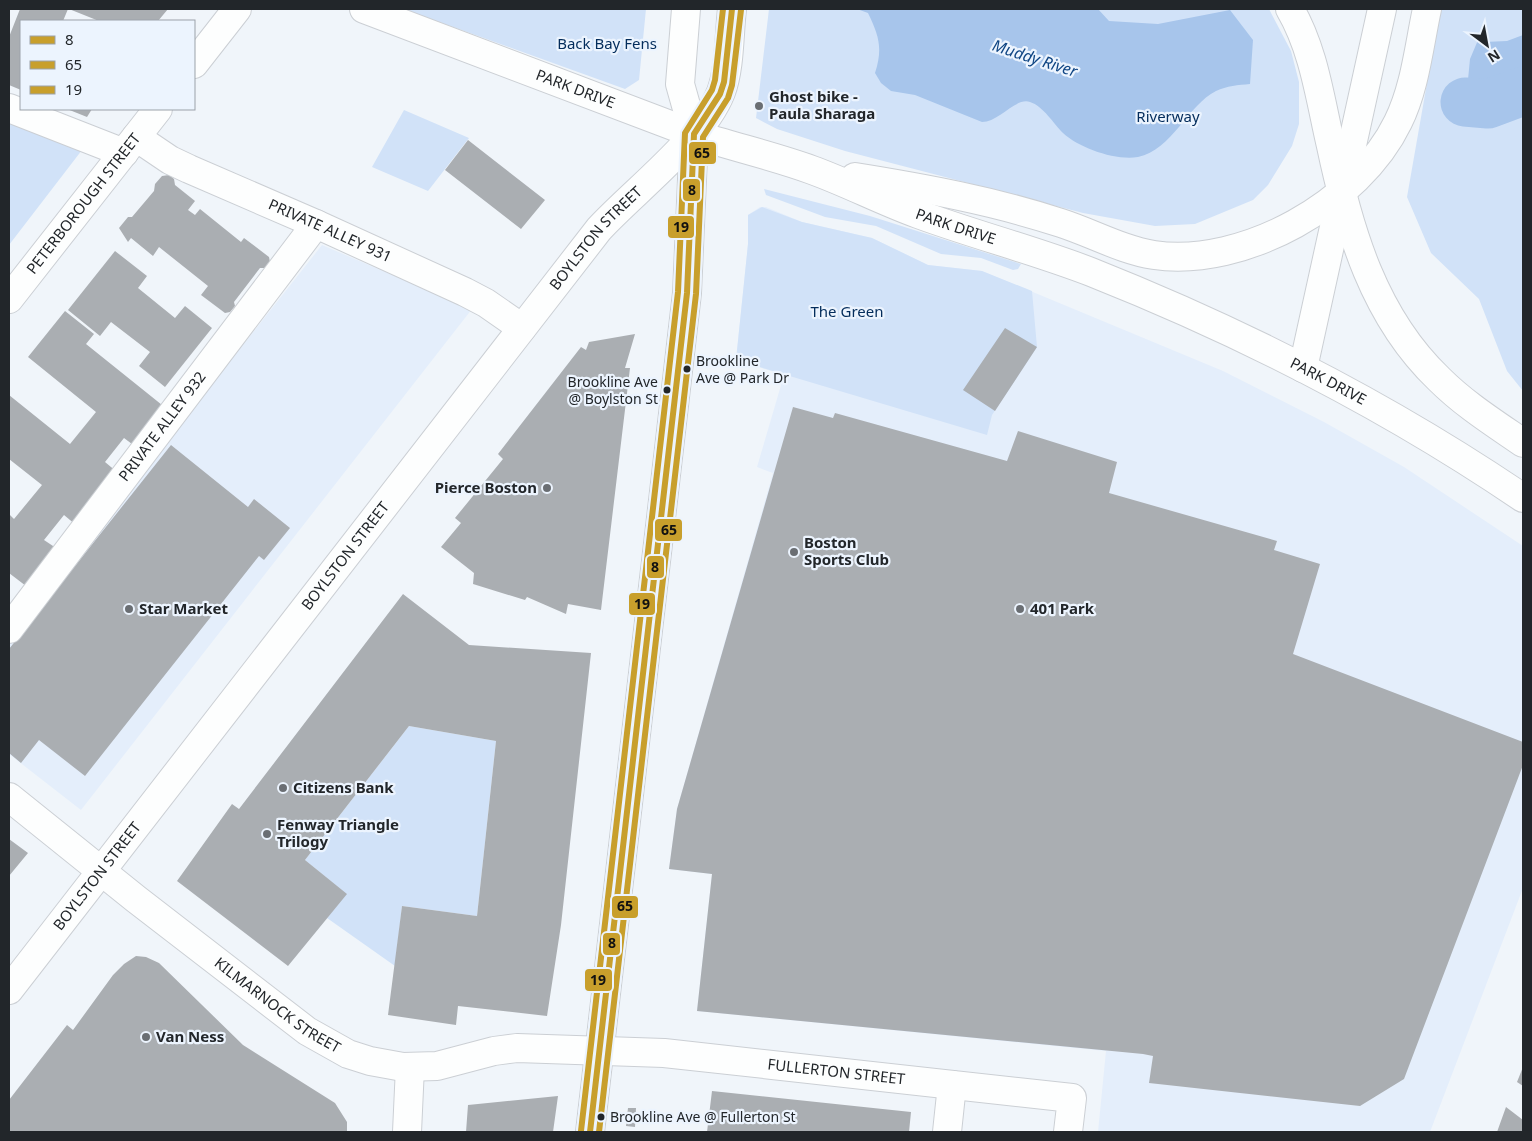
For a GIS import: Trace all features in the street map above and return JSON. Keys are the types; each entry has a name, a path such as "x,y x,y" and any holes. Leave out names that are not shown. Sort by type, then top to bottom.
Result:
{"main road":[{"path":"195,63 237,9"},
{"name":"PARK DRIVE","path":"364,9 694,134 812,170 916,214 1088,271 1160,301 1303,368 1412,427 1523,498"},
{"path":"590,1132 687,292 694,134 680,84 686,9"},
{"name":"BOYLSTON STREET","path":"9,990 100,870 599,230 694,134 720,94 724,82 732,9"},
{"path":"1290,9 1303,34 1312,62 1341,193 1353,237 1368,275 1401,333 1443,383 1523,443"},
{"path":"1303,368 1382,9"},
{"path":"812,170 927,188 1056,221 1140,252 1167,256 1204,254 1250,244 1284,229 1341,193 1377,157 1399,121 1411,84 1426,9"},
{"name":"PRIVATE ALLEY 931","path":"9,108 130,145 170,160 465,292 486,303 522,328"},
{"name":"PETERBOROUGH STREET","path":"9,299 157,110"},
{"name":"PRIVATE ALLEY 932","path":"9,629 316,224"},
{"name":"KILMARNOCK STREET","path":"9,797 320,1040 365,1060 410,1067 452,1064 508,1048 599,1050"},
{"name":"FULLERTON STREET","path":"599,1050 664,1053 1072,1098 1068,1132"},
{"path":"407,1132 410,1067"},
{"path":"947,1132 952,1085"}],"shaded area":[{"path":"760,207 766,207 802,222 872,238 928,265 982,271 1223,371 1324,422 1404,467 1523,546 1523,888 1430,1132 1098,1132 1106,1051 697,1011 712,874 669,869 677,809 773,473 757,467 784,375 736,360 748,244 748,215"},
{"path":"322,245 472,309 81,810 9,754 9,641"}],"green space":[{"name":"Back Bay Fens","path":"389,9 646,9 639,80 625,89 420,15 400,14"},
{"name":"Riverway","path":"769,9 1269,9 1291,51 1299,82 1299,124 1292,146 1268,185 1253,200 1195,224 1155,226 1083,213 845,151 777,129 756,118"},
{"path":"1440,9 1523,9 1523,391 1507,371 1479,299 1431,253 1407,197"},
{"path":"404,110 469,138 428,191 372,167"},
{"path":"9,120 82,150 9,245"},
{"path":"764,189 870,216 1021,264 1018,269 1013,270 981,258 941,254 876,226 825,217 766,195"},
{"name":"The Green","path":"762,207 802,222 872,238 928,265 982,271 1032,291 1037,347 992,415 987,435 736,360 748,244 748,215"},
{"path":"409,726 496,741 477,916 402,906 395,966 327,918 346,894 305,860"}],"water":[{"path":"857,9 1098,9 1109,21 1158,24 1230,10 1253,40 1250,84 1237,85 1216,91 1197,106 1161,146 1150,153 1138,157 1119,157 1098,152 1078,144 1063,133 1044,111 1030,102 1019,103 995,118 982,122 915,95 891,91 881,83 875,73 879,56 879,42 875,29 868,13"},
{"path":"1481,33 1484,42 1507,41 1523,35 1523,113 1484,111 1467,90 1470,59"}],"building":[{"path":"20,9 68,9 63,20 20,20 20,90 9,85 9,37"},
{"path":"69,9 168,9 159,20 96,20"},
{"path":"70,110 91,110 87,117"},
{"path":"468,140 545,200 521,229 445,170"},
{"path":"169,175 174,179 175,185 195,201 188,210 195,215 200,209 241,242 244,238 269,257 270,262 265,268 260,268 234,302 235,306 230,312 225,313 201,295 208,286 159,247 153,256 131,238 128,242 119,228 128,217 132,217 154,191 155,184 162,176"},
{"path":"115,251 147,276 138,288 175,318 185,306 212,328 165,387 139,366 150,352 111,322 100,336 68,310"},
{"path":"65,311 94,334 86,344 167,409 136,447 124,438 105,462 117,472 76,525 64,515 44,540 56,548 26,586 9,573 9,514 14,519 42,485 9,459 9,395 70,444 96,412 28,357"},
{"path":"1005,328 1037,347 995,411 963,390"},
{"name":"Pierce Boston","path":"635,334 625,368 630,368 601,610 568,604 566,614 527,597 525,600 473,584 474,573 441,547 461,523 455,518 503,459 498,454 581,347 586,350 589,342"},
{"path":"793,407 833,418 835,413 1007,461 1018,431 1117,462 1109,493 1277,541 1274,550 1320,564 1293,654 1523,742 1523,765 1404,1079 1360,1106 1149,1083 1153,1056 1143,1054 697,1011 712,874 669,869 677,809"},
{"name":"Star Market","path":"171,445 248,507 254,499 290,528 264,560 259,556 85,776 39,740 21,763 9,753 9,649"},
{"name":"Fenway Triangle Trilogy","path":"403,594 469,645 591,653 561,925 547,1016 458,1006 456,1025 388,1015 402,906 477,916 496,741 409,726 305,860 347,894 288,966 177,881 232,804 239,809"},
{"path":"9,839 28,853 9,876"},
{"name":"Van Ness","path":"136,956 146,957 159,963 243,1045 335,1103 347,1122 347,1132 9,1132 9,1100 67,1025 73,1030 113,975"},
{"path":"1523,1067 1523,1086 1517,1082"},
{"path":"712,1091 911,1112 909,1132 707,1132"},
{"path":"558,1096 553,1132 466,1132 468,1105"},
{"path":"1506,1107 1523,1120 1523,1132 1497,1132"},
{"path":"628,1108 636,1108 635,1127 626,1126"}],"waterway":[{"name":"Muddy River","path":"1465,102 1488,104 1523,91"}],"transit line":[{"name":"19","path":"581,1131 678,292 685,133 712,90 715,80 723,9"},
{"name":"8","path":"590,1132 687,293 694,134 720,94 724,82 732,9"},
{"name":"65","path":"599,1132 696,294 703,137 728,98 732,85 741,10"}],"place":[{"name":"Ghost bike - Paula Sharaga","path":"759,106"},
{"name":"Brookline Ave @ Park Dr","path":"687,369"},
{"name":"Brookline Ave @ Boylston St","path":"667,390"},
{"name":"Pierce Boston","path":"547,488"},
{"name":"Boston Sports Club","path":"794,552"},
{"name":"Star Market","path":"129,609"},
{"name":"401 Park","path":"1020,609"},
{"name":"Citizens Bank","path":"283,788"},
{"name":"Fenway Triangle Trilogy","path":"267,834"},
{"name":"Van Ness","path":"146,1037"},
{"name":"Brookline Ave @ Fullerton St","path":"601,1117"}]}
